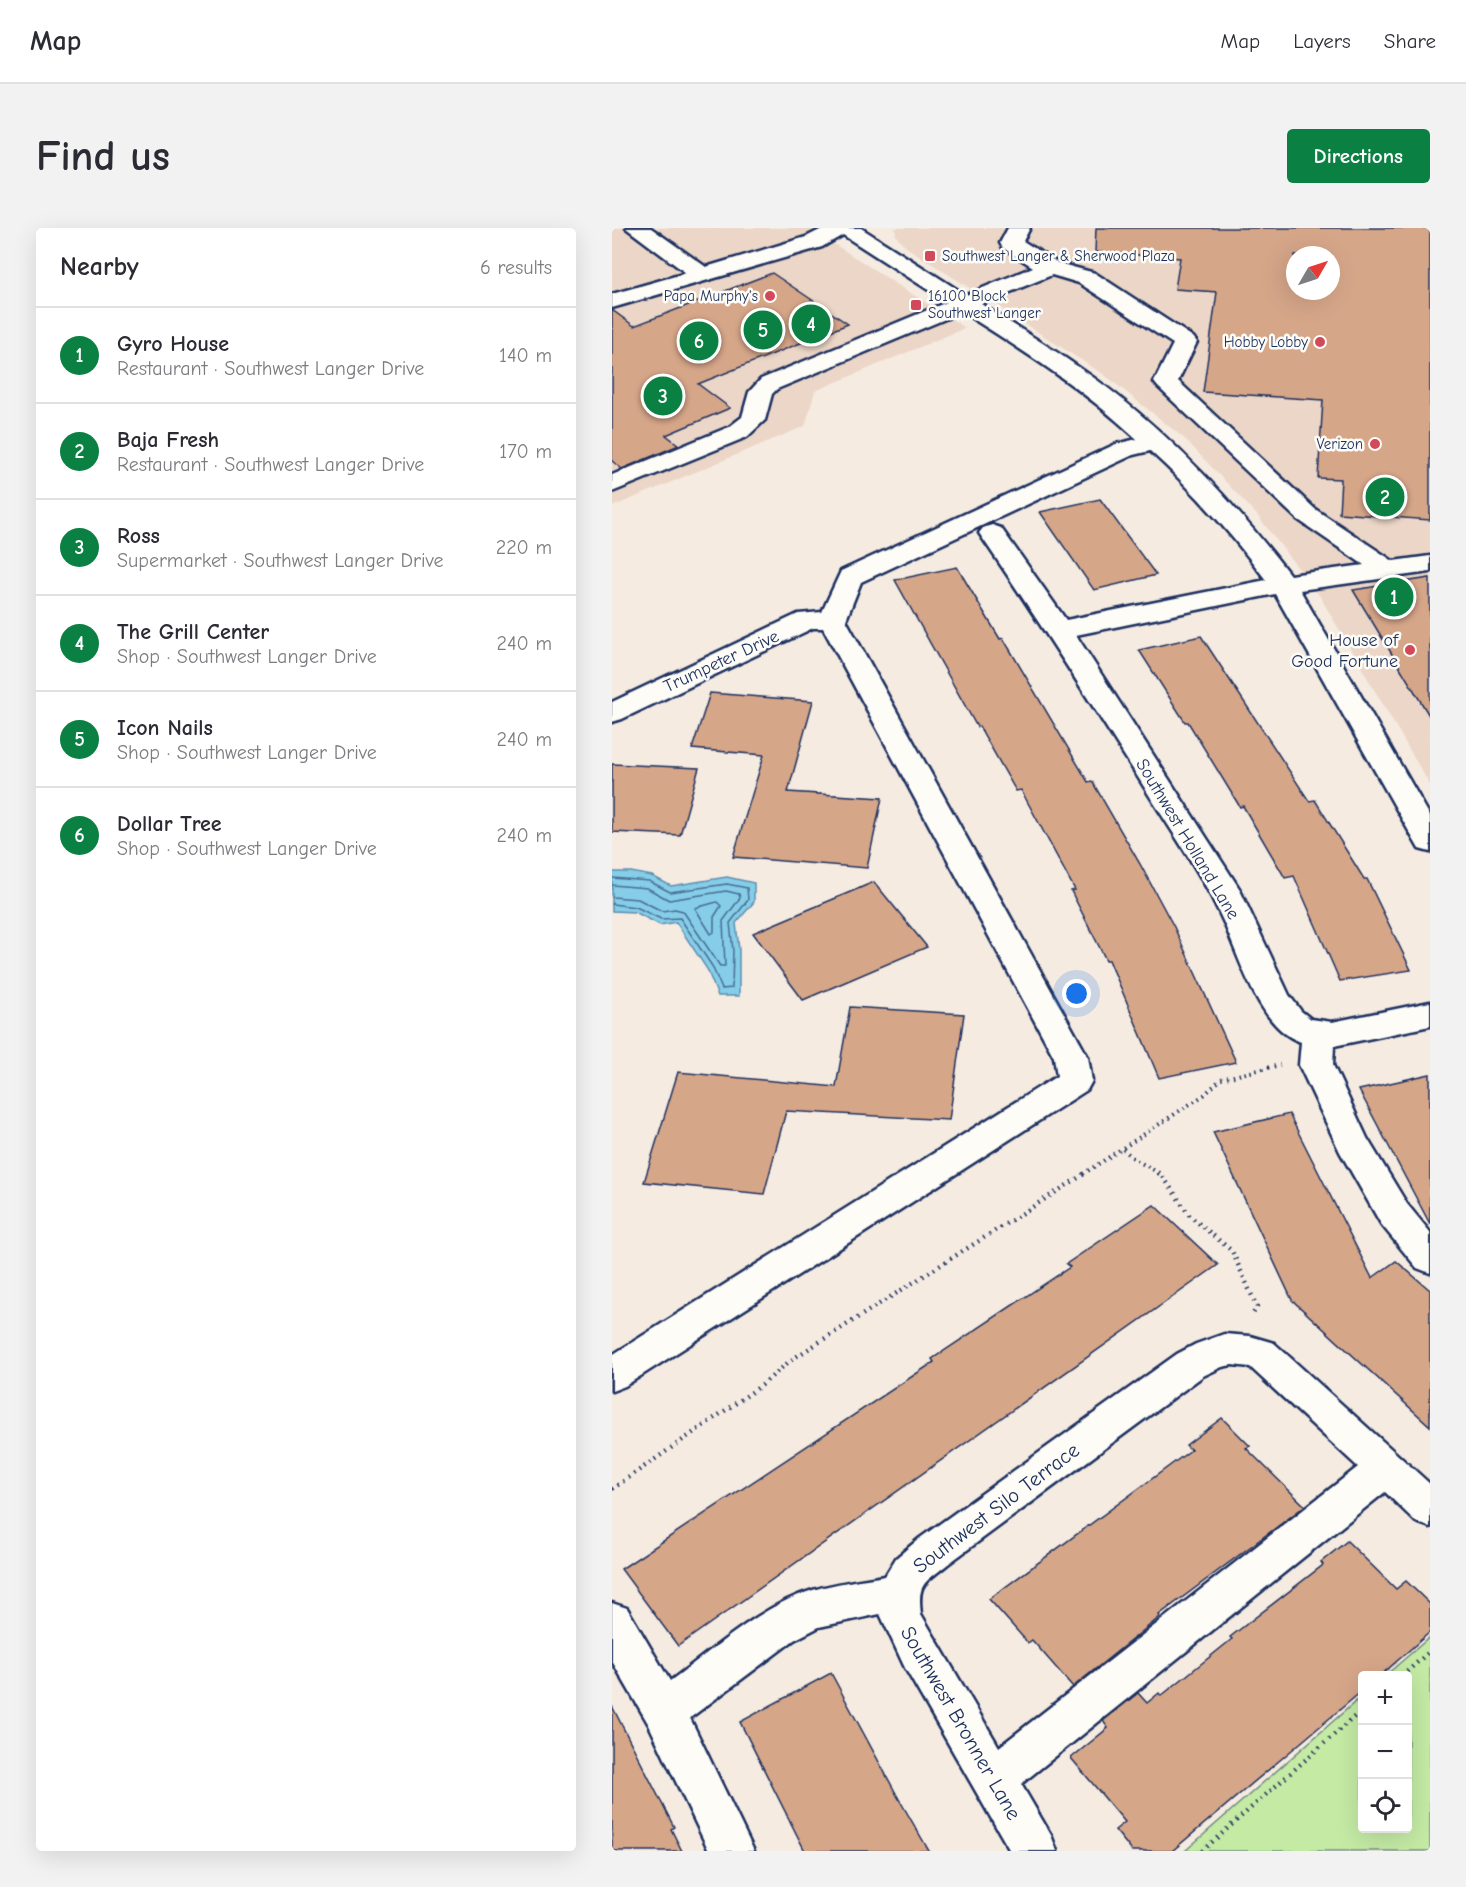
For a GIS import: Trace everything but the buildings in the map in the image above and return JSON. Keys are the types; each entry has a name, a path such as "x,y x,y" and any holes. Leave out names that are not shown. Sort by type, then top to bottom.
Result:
{"street":[{"path":"637,228 702,274"},
{"path":"612,301 814,242 840,228"},
{"path":"846,228 1066,369 1118,408 1216,502 1283,584 1430,842"},
{"path":"1019,228 1011,243 1050,268 1087,278 1185,342 1166,382 1306,514 1388,570"},
{"path":"612,484 738,432 753,420 761,392 769,384 1050,268"},
{"path":"612,1375 1075,1081 1071,1057 832,620 850,577 1125,449 1156,442"},
{"name":"Southwest Holland Lane","path":"992,532 1059,630 1228,896 1275,1000 1289,1020 1303,1030 1317,1049 1332,1034 1430,1014"},
{"path":"1059,630 1283,584 1430,564"},
{"name":"Trumpeter Drive","path":"612,713 808,620 832,620"},
{"path":"1317,1049 1352,1143 1394,1214 1430,1258"},
{"path":"1235,1348 1261,1354 1430,1509"},
{"name":"Southwest Silo Terrace","path":"898,1592 910,1571 934,1551 1190,1365 1213,1352 1235,1348"},
{"path":"993,1779 1386,1468"},
{"path":"664,1711 779,1626 813,1610 898,1592"},
{"name":"Southwest Bronner Lane","path":"898,1592 901,1617 1035,1851"},
{"path":"612,1622 664,1711 732,1851"}],"path":[{"path":"612,1489 762,1385 791,1360 1123,1149 1204,1095 1221,1079 1293,1062 1317,1049"},
{"path":"1123,1149 1134,1159 1162,1175 1190,1216 1232,1251 1257,1307 1235,1348"},
{"path":"1408,1671 1430,1651"},
{"path":"1202,1851 1358,1714"}],"shaded area":[{"path":"612,228 809,228 965,328 815,391 805,426 612,507"},
{"path":"895,228 1430,228 1430,785 1319,595 1257,515 1185,439 1106,376 906,247 896,236"}],"green space":[{"path":"1430,1637 1430,1851 1185,1851 1358,1700 1358,1833 1412,1833 1412,1671 1391,1671"}],"water":[{"path":"612,872 631,872 652,876 671,886 727,877 754,883 754,902 736,923 739,950 739,996 718,996 707,969 676,922 660,925 635,912 612,911"}],"place":[{"name":"Southwest Langer & Sherwood Plaza","path":"930,256"},
{"name":"Papa Murphy's","path":"770,296"},
{"name":"16100 Block Southwest Langer","path":"916,305"},
{"name":"The Grill Center","path":"811,324"},
{"name":"Icon Nails","path":"763,330"},
{"name":"Dollar Tree","path":"699,341"},
{"name":"Hobby Lobby","path":"1320,342"},
{"name":"Ross","path":"663,396"},
{"name":"Verizon","path":"1375,444"},
{"name":"Baja Fresh","path":"1385,497"},
{"name":"Gyro House","path":"1394,597"},
{"name":"House of Good Fortune","path":"1410,650"}]}
